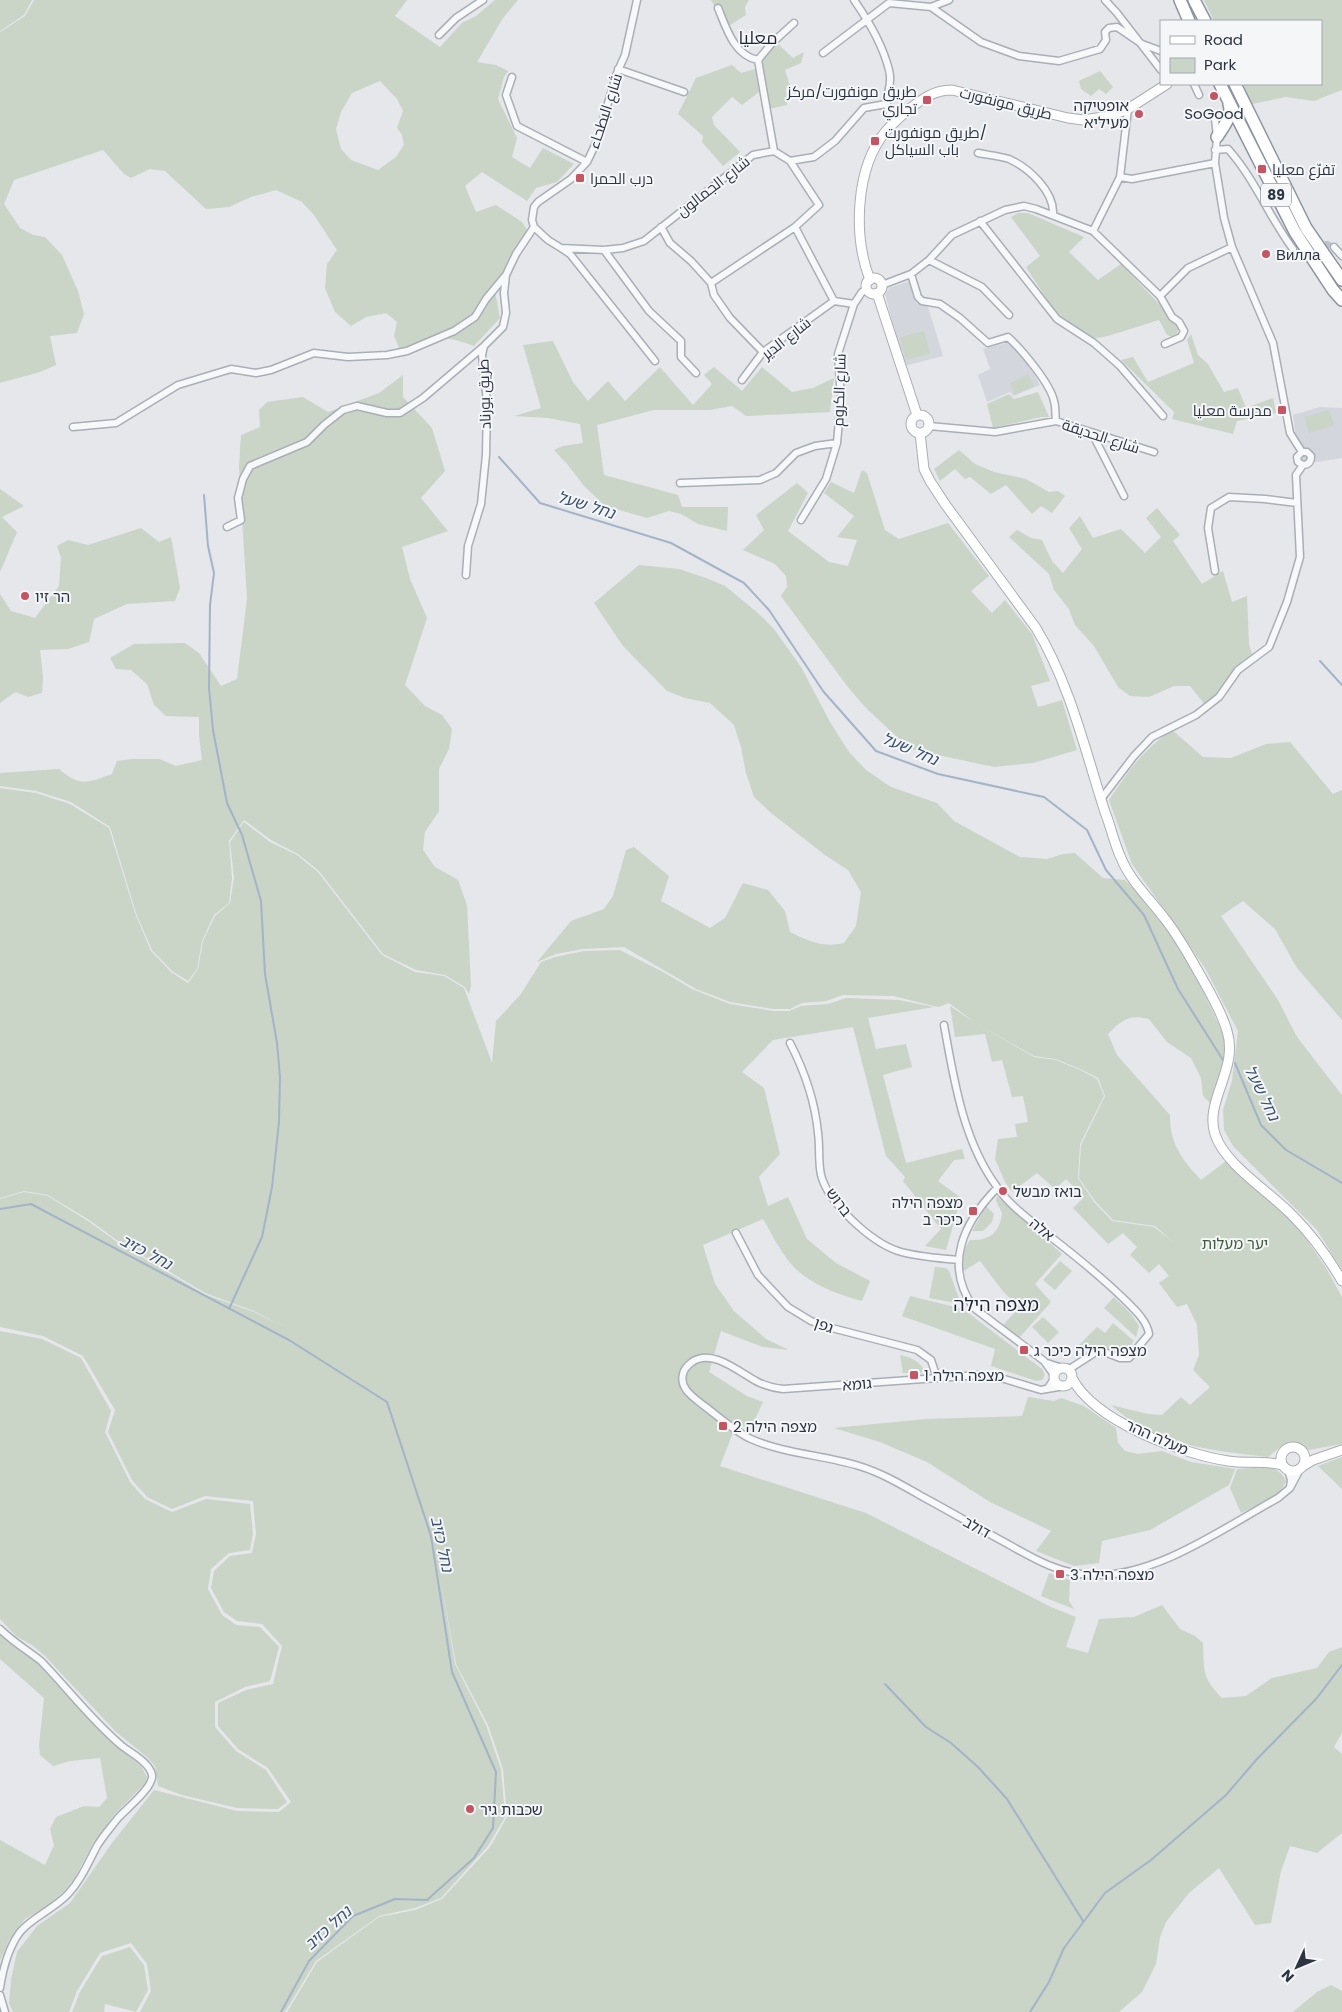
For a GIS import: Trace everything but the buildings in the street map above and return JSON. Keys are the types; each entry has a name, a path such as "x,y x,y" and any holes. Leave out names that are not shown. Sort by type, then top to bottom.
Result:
{"highway":[{"path":"1180,0 1189,20"},
{"path":"1194,0 1204,20"},
{"name":"89","path":"1221,85 1295,232 1333,290 1342,300"},
{"name":"89","path":"1235,85 1306,228 1342,280"},
{"path":"1217,137 1228,118 1230,109 1227,97"},
{"path":"1217,137 1229,132 1236,132 1244,136 1250,143"}],"main road":[{"name":"طريق مونفورت","path":"868,284 862,260 860,239 862,187 871,159 885,132 895,121 922,99 945,90 952,90 1068,118 1095,119 1128,109 1166,85"},
{"path":"880,289 870,293 868,284 877,279 880,289 917,415"},
{"path":"917,415 926,417 929,426 926,431 920,433 912,429 912,419 917,415"},
{"path":"920,433 924,469 930,481 1047,646 1060,674 1121,858 1134,882 1165,919 1182,944 1215,1002 1227,1030 1230,1055 1213,1115 1215,1134 1221,1148 1292,1214 1314,1238 1342,1281"},
{"path":"1054,1377 1058,1370 1068,1372 1065,1386"},
{"name":"מעלה ההר","path":"1068,1372 1077,1387 1086,1396 1129,1427 1175,1448 1228,1461 1264,1463 1285,1468"},
{"name":"מעלה ההר","path":"1054,1377 1057,1384 1086,1396"},
{"path":"1264,1463 1282,1453 1288,1447 1294,1447 1308,1454 1321,1456"},
{"path":"1301,1450 1305,1458 1302,1468"},
{"path":"1282,1453 1280,1461 1285,1468 1292,1472 1321,1456 1342,1450"}],"street":[{"path":"439,35 456,18 483,0"},
{"name":"شارع البطحاء","path":"534,226 532,216 538,202 571,179 587,162 596,143 618,69 625,55 636,0"},
{"path":"854,0 867,19 889,68 891,79 886,104 888,111 895,121"},
{"path":"823,54 889,3 931,7 948,0"},
{"path":"1105,0 1118,13 1160,69"},
{"path":"931,7 980,42 1019,56 1059,61 1100,49 1106,40 1105,32 1109,28 1117,27 1142,44 1160,51"},
{"path":"718,8 729,35 736,46 753,59 758,60"},
{"path":"712,283 795,227 818,205 790,161 774,151 758,60 772,43 794,23"},
{"path":"618,69 684,92"},
{"path":"512,77 506,95 517,126 587,162"},
{"path":"1194,85 1199,95"},
{"path":"790,161 814,157 835,141 864,108 886,104"},
{"path":"1093,231 1120,177 1128,109"},
{"path":"1101,799 1134,756 1152,737 1196,715 1219,697 1238,670 1269,647 1287,602 1300,557 1296,475 1303,465 1308,464 1311,458 1309,453 1302,452 1290,433 1273,343 1232,247 1224,218 1215,163 1217,137 1215,119 1210,113"},
{"path":"1215,150 1228,149 1235,157 1248,174 1272,218 1293,249"},
{"name":"شارع الجمالون","path":"561,248 604,250 623,248 644,241 753,155 774,151"},
{"path":"978,153 1007,159 1025,167 1049,194 1054,207 1053,215"},
{"path":"1120,177 1132,179 1215,163"},
{"path":"880,289 912,274 929,260 952,235 1017,206 1036,209 1093,231 1160,296 1172,317 1179,322 1184,331 1181,337 1164,344"},
{"path":"980,221 1057,319 1094,343 1120,366 1163,416"},
{"path":"534,226 548,240 570,254 655,361"},
{"name":"طريق بورناد","path":"466,575 468,546 481,504 486,455 487,402 482,354 484,346 503,327 506,313 504,293 506,275 516,254 534,226"},
{"path":"661,227 670,243 712,283 714,295 730,318 763,352"},
{"path":"795,227 834,301 854,304"},
{"path":"1160,296 1188,268 1232,247"},
{"path":"1334,247 1342,256"},
{"path":"604,250 649,311 681,341 681,357 696,373"},
{"path":"929,260 982,287 1009,315"},
{"path":"912,274 918,297 922,301 940,304 960,318 988,343 1008,337 1016,345 1035,367 1054,400 1056,421"},
{"path":"73,427 116,422 178,386 231,369 256,373 271,370 314,353 348,357 387,355 407,351 454,331 475,317 486,299 506,275"},
{"name":"شارع الكروم","path":"801,520 826,479 837,443 841,398 838,354 854,304 868,284"},
{"name":"شارع الدير","path":"742,380 763,352 834,301"},
{"path":"227,527 240,520 238,498 243,479 250,466 306,442 344,410 357,406 387,413 400,413 423,398 484,346"},
{"name":"شارع الحديقة","path":"929,426 995,432 1056,421 1154,452"},
{"path":"1092,433 1124,496"},
{"path":"680,483 760,480 776,473 796,453 815,446 837,443"},
{"path":"1302,452 1298,455 1297,460 1303,465"},
{"path":"1215,571 1208,528 1211,508 1229,497 1297,503"},
{"name":"אלה","path":"944,1025 965,1120 981,1159 997,1188 1015,1208 1099,1275 1130,1305 1145,1324 1149,1334 1129,1358 1120,1358 1099,1350 1068,1372"},
{"name":"ברוש","path":"790,1043 802,1067 813,1099 819,1134 822,1175 834,1199 854,1222 887,1246 905,1253 958,1260"},
{"path":"997,1188 983,1204 967,1230 960,1249 958,1270 963,1287 974,1308 1044,1362 1068,1372"},
{"name":"גפן","path":"736,1233 758,1275 788,1307 811,1321 828,1327 917,1350 931,1360 937,1378"},
{"name":"גומא","path":"683,1371 693,1360 712,1358 758,1383 783,1389 990,1376 1041,1390"},
{"path":"1041,1390 1048,1388 1054,1377 1044,1362"},
{"name":"דולב","path":"683,1371 683,1385 693,1397 752,1439 870,1469 1038,1561 1066,1572 1080,1575 1113,1574 1145,1568 1161,1562 1278,1498 1290,1488 1302,1468"},
{"path":"1041,1390 1065,1386"},
{"path":"1285,1468 1290,1480 1290,1488"},
{"path":"0,1628 12,1641 28,1650 41,1661 110,1736 150,1770 152,1778 150,1786 118,1818 98,1844 89,1864 73,1888 54,1908 21,1930 13,1942 4,1965 0,1988"},
{"path":"0,1995 5,2012"}],"shaded area":[{"path":"910,281 916,303 928,307 943,356 904,366 885,294 889,288"},
{"path":"1011,342 1030,366 1040,385 1013,396 1010,392 987,402 978,375 990,369 983,349"},
{"path":"1320,407 1342,408 1342,458 1299,465 1293,415"}],"green space":[{"path":"0,0 32,0 24,15 0,31"},
{"path":"34,0 407,0 395,16 440,47 462,23 476,16 495,0 518,0 503,18 477,62 496,65 508,71 504,77 498,99 517,138 512,157 530,168 543,148 574,164 557,182 536,188 527,201 482,172 465,186 476,212 496,205 522,222 529,233 495,291 500,318 474,346 452,339 437,339 429,341 403,357 394,336 397,322 386,313 366,317 351,326 335,312 325,288 327,264 337,250 314,215 302,202 276,190 251,197 229,207 206,209 165,171 150,169 131,178 124,174 103,150 14,180 4,204 20,228 33,235 45,237 62,255 78,291 84,314 77,333 50,336 56,365 40,372 0,383 0,32 25,16","holes":["380,81 397,99 403,111 397,128 402,135 404,145 396,157 378,170 351,160 341,149 336,129 341,112 352,93"]},
{"path":"711,0 749,0 745,7 746,15 727,27"},
{"path":"1204,0 1342,0 1342,90 1314,101 1286,97 1252,104 1243,85 1322,85 1322,20 1214,20"},
{"path":"777,43 793,58 804,52 801,63 785,70 790,86 786,88 787,105 769,109 761,62 764,55"},
{"path":"732,65 741,73 755,69 759,92 742,105 732,97 712,117 714,125 740,152 723,166 702,142 703,136 678,114 696,78"},
{"path":"1100,71 1113,87 1106,94 1099,89 1091,96 1081,89 1079,81"},
{"path":"1018,213 1028,213 1084,237 1069,252 1098,280 1121,264 1160,305 1178,329 1177,334 1172,337 1167,335 1159,320 1100,338 1084,334 1074,328 1055,309 1026,267 1040,256 1011,217"},
{"path":"924,331 930,354 906,360 900,337"},
{"path":"1191,334 1198,355 1208,364 1224,392 1238,388 1246,408 1273,398 1276,413 1237,421 1233,434 1172,419 1174,412 1121,360 1133,357 1148,382 1194,363 1187,340"},
{"path":"553,341 573,382 588,401 608,381 625,401 660,367 693,405 712,384 704,375 714,367 742,391 762,367 792,392 813,388 834,378 830,412 746,416 732,406 710,410 654,410 597,425 604,475 678,495 682,507 728,507 727,531 698,524 681,514 669,511 647,518 605,506 584,486 554,450 563,446 583,443 580,424 548,418 514,416 541,408 523,345"},
{"path":"1028,374 1034,386 1015,395 1010,383"},
{"path":"403,375 403,397 432,428 445,471 421,498 448,531 402,547 410,579 427,618 405,685 425,706 442,715 452,729 449,749 439,769 439,811 425,832 423,850 435,867 458,880 467,905 471,986 469,994 465,987 445,975 416,970 383,954 319,871 298,854 271,840 244,820 229,841 232,878 229,903 214,915 202,941 197,969 188,981 172,971 152,950 136,913 110,827 71,802 36,791 0,786 0,773 59,769 73,779 84,782 112,774 117,761 159,759 176,766 202,760 199,717 166,716 154,705 147,684 131,670 116,669 110,658 134,644 185,643 199,653 221,686 237,679 247,599 239,467 241,435 260,427 259,410 267,402 303,397 328,412 379,393"},
{"path":"1038,392 1049,417 1041,417 993,428 987,404 1009,394 1014,399"},
{"path":"1329,410 1334,425 1309,433 1305,417"},
{"path":"959,450 975,464 994,472 1026,479 1049,492 1058,491 1065,496 1052,513 1041,506 1032,514 1006,485 991,494 970,477 965,479 955,469 940,481 934,469"},
{"path":"862,470 867,473 885,530 899,539 948,523 989,576 971,591 992,613 1005,600 1032,634 1050,681 1031,686 1038,707 1062,700 1077,750 1033,763 994,767 910,749 866,708 847,686 781,596 787,587 786,576 775,564 743,550 764,530 756,515 797,483 808,493 788,531 829,562 848,566 857,540 837,537 854,516 824,493 831,482 854,493"},
{"path":"0,489 24,506 2,517 17,532 0,572"},
{"path":"1157,508 1180,535 1173,541 1202,584 1223,571 1232,602 1247,596 1249,644 1252,654 1266,648 1237,668 1218,693 1205,705 1190,686 1174,686 1149,697 1130,696 1118,687 1094,646 1075,625 1069,609 1054,590 1049,574 1009,537 1017,530 1031,538 1042,540 1052,561 1063,573 1082,549 1069,528 1080,516 1093,538 1121,529 1145,553 1161,537 1146,518"},
{"path":"141,528 159,542 171,537 180,588 175,601 127,604 94,619 89,642 68,649 40,650 43,676 42,693 28,697 15,692 0,703 0,594 11,611 35,618 59,586 61,558 57,546 68,540 88,545"},
{"name":"יער מעלות","path":"639,565 679,569 706,578 725,586 758,613 774,629 801,667 830,722 849,752 866,770 891,787 937,803 954,821 1020,857 1047,859 1063,854 1075,853 1103,878 1125,880 1152,909 1185,957 1204,992 1225,1039 1227,1049 1226,1062 1210,1103 1203,1096 1201,1078 1191,1058 1167,1042 1149,1019 1136,1017 1126,1019 1108,1034 1117,1055 1170,1115 1172,1134 1178,1151 1201,1180 1226,1161 1298,1227 1326,1268 1342,1297 1342,1444 1308,1450 1284,1444 1268,1457 1225,1452 1165,1438 1128,1419 1111,1405 1148,1414 1162,1415 1181,1397 1190,1405 1210,1387 1193,1370 1199,1355 1197,1325 1187,1304 1177,1307 1159,1283 1169,1276 1159,1264 1149,1273 1130,1255 1137,1247 1123,1233 1108,1244 1073,1208 1084,1197 1066,1179 1055,1189 1037,1173 1012,1192 1005,1182 995,1159 998,1139 1017,1137 1015,1124 1028,1122 1023,1096 1012,1097 1002,1060 992,1062 985,1034 955,1037 950,1006 974,1022 949,1003 938,1007 893,996 843,995 826,1001 802,1003 790,1009 773,1009 730,1002 696,989 624,947 583,949 556,954 537,962 571,921 604,909 613,896 626,850 634,847 669,876 661,901 710,928 725,918 743,883 768,890 785,911 790,932 810,941 830,945 844,943 856,926 861,892 848,870 825,855 754,797 734,725 710,703 685,698 667,691 623,646 594,603","holes":["974,1022 1034,1056 1056,1059 1098,1078 1105,1096 1081,1145 1079,1178 1095,1201 1113,1220 1155,1226 1172,1241 1154,1227 1112,1221 1094,1202 1078,1178 1080,1144 1104,1096 1097,1079 1056,1060 1034,1057"]},
{"path":"1172,730 1203,757 1231,758 1266,744 1290,742 1333,794 1342,790 1342,1020 1297,968 1275,929 1243,901 1221,916 1278,1000 1297,1037 1342,1095 1342,1270 1317,1230 1233,1146 1224,1130 1223,1110 1232,1081 1238,1031 1205,968 1132,864 1109,800 1137,762 1152,746"},
{"path":"0,788 36,793 70,804 109,828 135,913 151,951 171,972 188,983 198,969 203,941 215,916 230,903 234,878 230,842 244,822 270,842 297,855 318,872 382,955 415,972 444,976 464,988 492,1063 496,1021 521,994 541,962 584,951 620,950 692,989 730,1004 773,1011 789,1011 801,1006 828,1004 846,998 899,1000 934,1007 868,1018 876,1049 906,1044 912,1067 883,1075 906,1163 962,1149 965,1159 954,1160 938,1181 961,1198 946,1250 925,1246 941,1229 903,1181 905,1177 886,1156 853,1027 773,1040 742,1072 764,1088 780,1154 759,1177 768,1206 788,1197 807,1239 836,1263 870,1281 862,1301 828,1290 798,1271 790,1263 777,1245 763,1219 703,1245 715,1284 734,1311 766,1339 789,1350 763,1347 721,1331 709,1372 747,1396 763,1402 751,1428 736,1425 720,1466 866,1513 1051,1607 1076,1617 1066,1647 1088,1653 1099,1619 1134,1617 1162,1605 1180,1629 1195,1636 1203,1643 1207,1679 1222,1698 1246,1696 1272,1678 1317,1668 1329,1652 1342,1647 1342,1733 1334,1747 1342,1754 1342,1833 1317,1853 1290,1846 1281,1871 1271,1923 1255,1925 1219,1868 1189,1893 1166,1922 1160,1937 1156,1964 1142,1992 1119,2012 287,2012 317,1962 379,1917 415,1910 442,1899 490,1847 507,1817 503,1769 488,1725 456,1664 440,1576 455,1664 486,1725 501,1769 505,1817 488,1846 441,1898 415,1908 379,1916 316,1961 285,2012 140,2012 151,1991 147,1964 131,1943 100,1953 77,1991 69,2012 13,2012 9,2003 11,1980 17,1952 37,1926 70,1903 112,1843 154,1790 237,1811 279,1812 291,1802 268,1768 238,1749 218,1726 218,1703 246,1690 273,1684 282,1646 262,1624 237,1621 224,1612 211,1588 214,1571 230,1556 252,1553 256,1534 253,1501 205,1496 172,1509 147,1497 132,1480 108,1432 115,1410 83,1356 43,1336 0,1327 0,1199 24,1192 48,1196 117,1242 204,1294 254,1312 282,1326 254,1311 205,1293 118,1241 89,1220 48,1195 24,1191 0,1198"},
{"path":"997,1196 1062,1254 1035,1284 1051,1302 1019,1338 1003,1325 1019,1308 1002,1290 980,1261 962,1272 963,1255 970,1240 988,1237 999,1226 1002,1213 996,1201"},
{"path":"986,1206 994,1214 992,1222 983,1231 972,1231"},
{"path":"1060,1261 1072,1271 1055,1290 1043,1280"},
{"path":"935,1267 946,1268 949,1271 961,1304 929,1298"},
{"path":"910,1296 963,1309 1042,1369 1045,1375 1042,1380 1036,1381 991,1366 995,1349 902,1316"},
{"path":"1114,1297 1131,1314 1139,1326 1136,1337 1104,1308"},
{"path":"1043,1317 1059,1332 1048,1343 1032,1327"},
{"path":"1113,1323 1134,1341 1122,1352 1096,1346 1086,1349 1079,1345 1097,1327 1105,1333"},
{"path":"0,1331 42,1339 81,1358 111,1411 105,1432 130,1482 145,1499 172,1512 206,1499 250,1504 253,1534 250,1550 229,1553 211,1569 208,1589 222,1615 236,1625 260,1627 279,1647 270,1681 245,1687 215,1702 215,1727 236,1751 266,1770 287,1802 278,1809 237,1808 182,1795 158,1786 155,1766 148,1758 115,1731 45,1656 32,1645 16,1636 0,1619"},
{"path":"900,1355 918,1363 923,1368 922,1373 903,1373"},
{"path":"1028,1397 1054,1401 1061,1398 1084,1406 1116,1428 1118,1443 1125,1451 1138,1454 1162,1451 1191,1462 1235,1469 1229,1485 1150,1530 1102,1541 1099,1563 1074,1566 1036,1551 1051,1531 990,1502 927,1462 880,1442 834,1428 926,1419 1022,1416"},
{"path":"1342,1457 1342,1489 1318,1466"},
{"path":"1266,1467 1278,1471 1282,1475 1286,1481 1283,1487 1267,1500 1241,1513 1230,1488 1237,1469"},
{"path":"1049,1573 1070,1580 1069,1601 1074,1609 1041,1596"},
{"path":"0,1634 38,1664 108,1739 141,1766 147,1777 145,1783 114,1815 94,1842 74,1879 64,1891 50,1904 25,1919 18,1927 9,1940 0,1961 0,1840 45,1865 54,1845 50,1829 56,1817 84,1806 99,1807 107,1798 100,1758 70,1761 53,1766 40,1755 39,1745 44,1698 0,1659"},
{"path":"130,1947 144,1965 148,1990 136,2012 105,2004 104,2012 72,2012 80,1992 102,1956"},
{"path":"1331,1985 1342,1991 1342,2012 1293,2012 1317,1992"}],"waterway":[{"name":"נחל שעל","path":"499,457 540,503 671,543 744,583 769,610 823,691 876,751 938,774 1044,797 1087,830 1106,870 1144,915 1178,989 1223,1060"},
{"path":"204,495 208,546 214,573 210,605 209,688 213,730 227,803 242,835 261,901 265,974 277,1043 280,1077 279,1122 272,1187 262,1237 229,1309"},
{"path":"1320,661 1342,685"},
{"name":"נחל שעל","path":"1235,1063 1261,1125 1286,1150 1342,1183"},
{"name":"נחל כזיב","path":"0,1209 31,1204 289,1340 387,1402 431,1536 452,1672 496,1772 493,1828 474,1858 427,1900 395,1899 353,1916 309,1961 281,2012"},
{"path":"1030,2012 1049,1982 1064,1948 1105,1893 1151,1860 1226,1795 1257,1759 1316,1699 1342,1665"},
{"path":"885,1684 926,1727 951,1743 978,1767 1007,1799 1083,1921"}],"tunnel":[{"path":"1316,245 1327,244 1334,247"}],"place":[{"name":"SoGood","path":"1214,96"},
{"name":"طريق مونفورت/مركز تجاري","path":"927,100"},
{"name":"אופטיקה מעיליא","path":"1139,114"},
{"name":"طريق مونفورت/ باب السياكل","path":"875,141"},
{"name":"تفرّع معليا","path":"1262,169"},
{"name":"درب الحمرا","path":"580,178"},
{"name":"Вилла","path":"1266,254"},
{"name":"مدرسة معليا","path":"1282,410"},
{"name":"הר זיו","path":"25,596"},
{"name":"בואז מבשל","path":"1003,1191"},
{"name":"מצפה הילה כיכר ב","path":"973,1211"},
{"name":"מצפה הילה כיכר ג","path":"1024,1350"},
{"name":"מצפה הילה 1","path":"914,1375"},
{"name":"מצפה הילה 2","path":"723,1426"},
{"name":"מצפה הילה 3","path":"1060,1574"},
{"name":"שכבות גיר","path":"470,1809"}],"district":[{"name":"معليا","path":"758,37"},
{"name":"מצפה הילה","path":"996,1304"}]}
